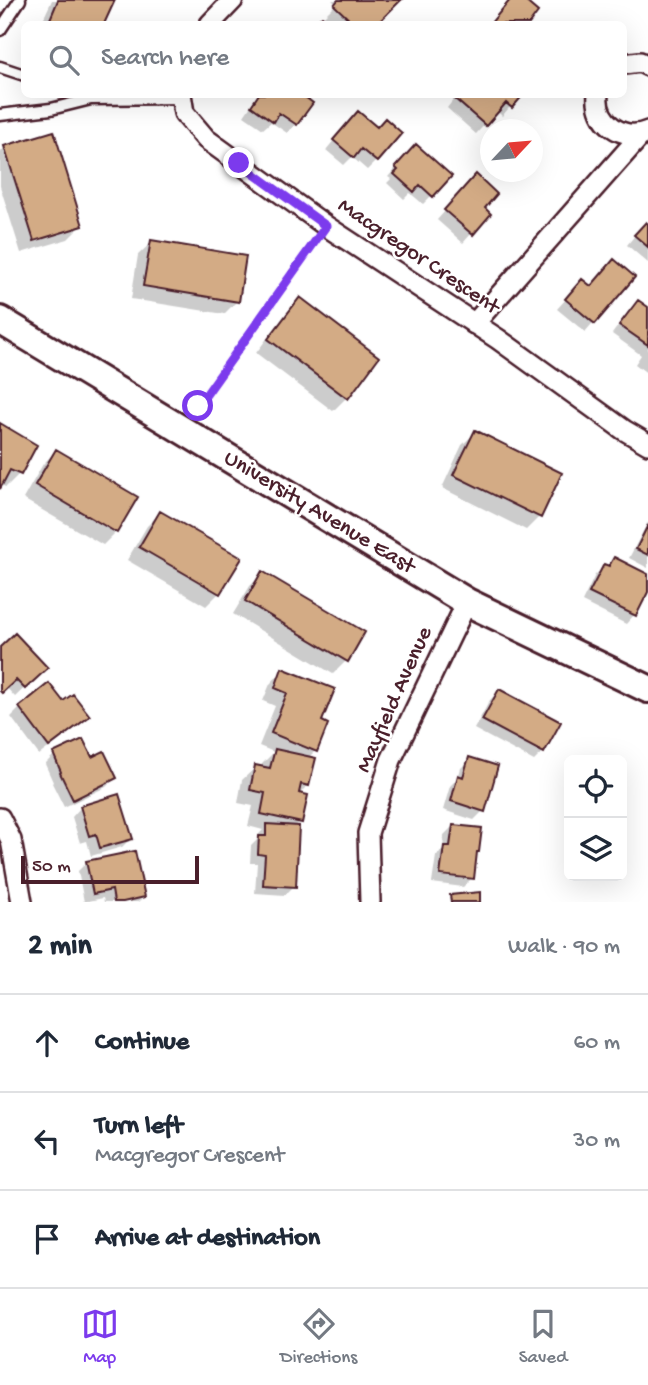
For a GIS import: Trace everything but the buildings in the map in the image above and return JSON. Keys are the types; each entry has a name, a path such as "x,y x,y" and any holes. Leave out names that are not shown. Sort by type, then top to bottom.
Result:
{"main road":[{"name":"University Avenue East","path":"0,320 467,602 648,689"}],"street":[{"path":"213,21 233,0"},
{"path":"627,64 640,62 648,66"},
{"name":"Macgregor Crescent","path":"181,98 184,113 206,139 326,226 648,444"},
{"path":"597,98 600,113 614,129 625,134 645,132"},
{"path":"474,324 645,132"},
{"name":"Mayfield Avenue","path":"370,902 368,833 391,760 467,602"},
{"path":"0,818 11,839 22,902"}],"lane":[{"path":"0,30 20,0"},
{"path":"0,67 21,74"},
{"path":"0,115 51,109 91,99 121,98"}],"path":[{"path":"198,406 326,226"}],"route":[{"path":"198,406 326,226 239,163"}]}
